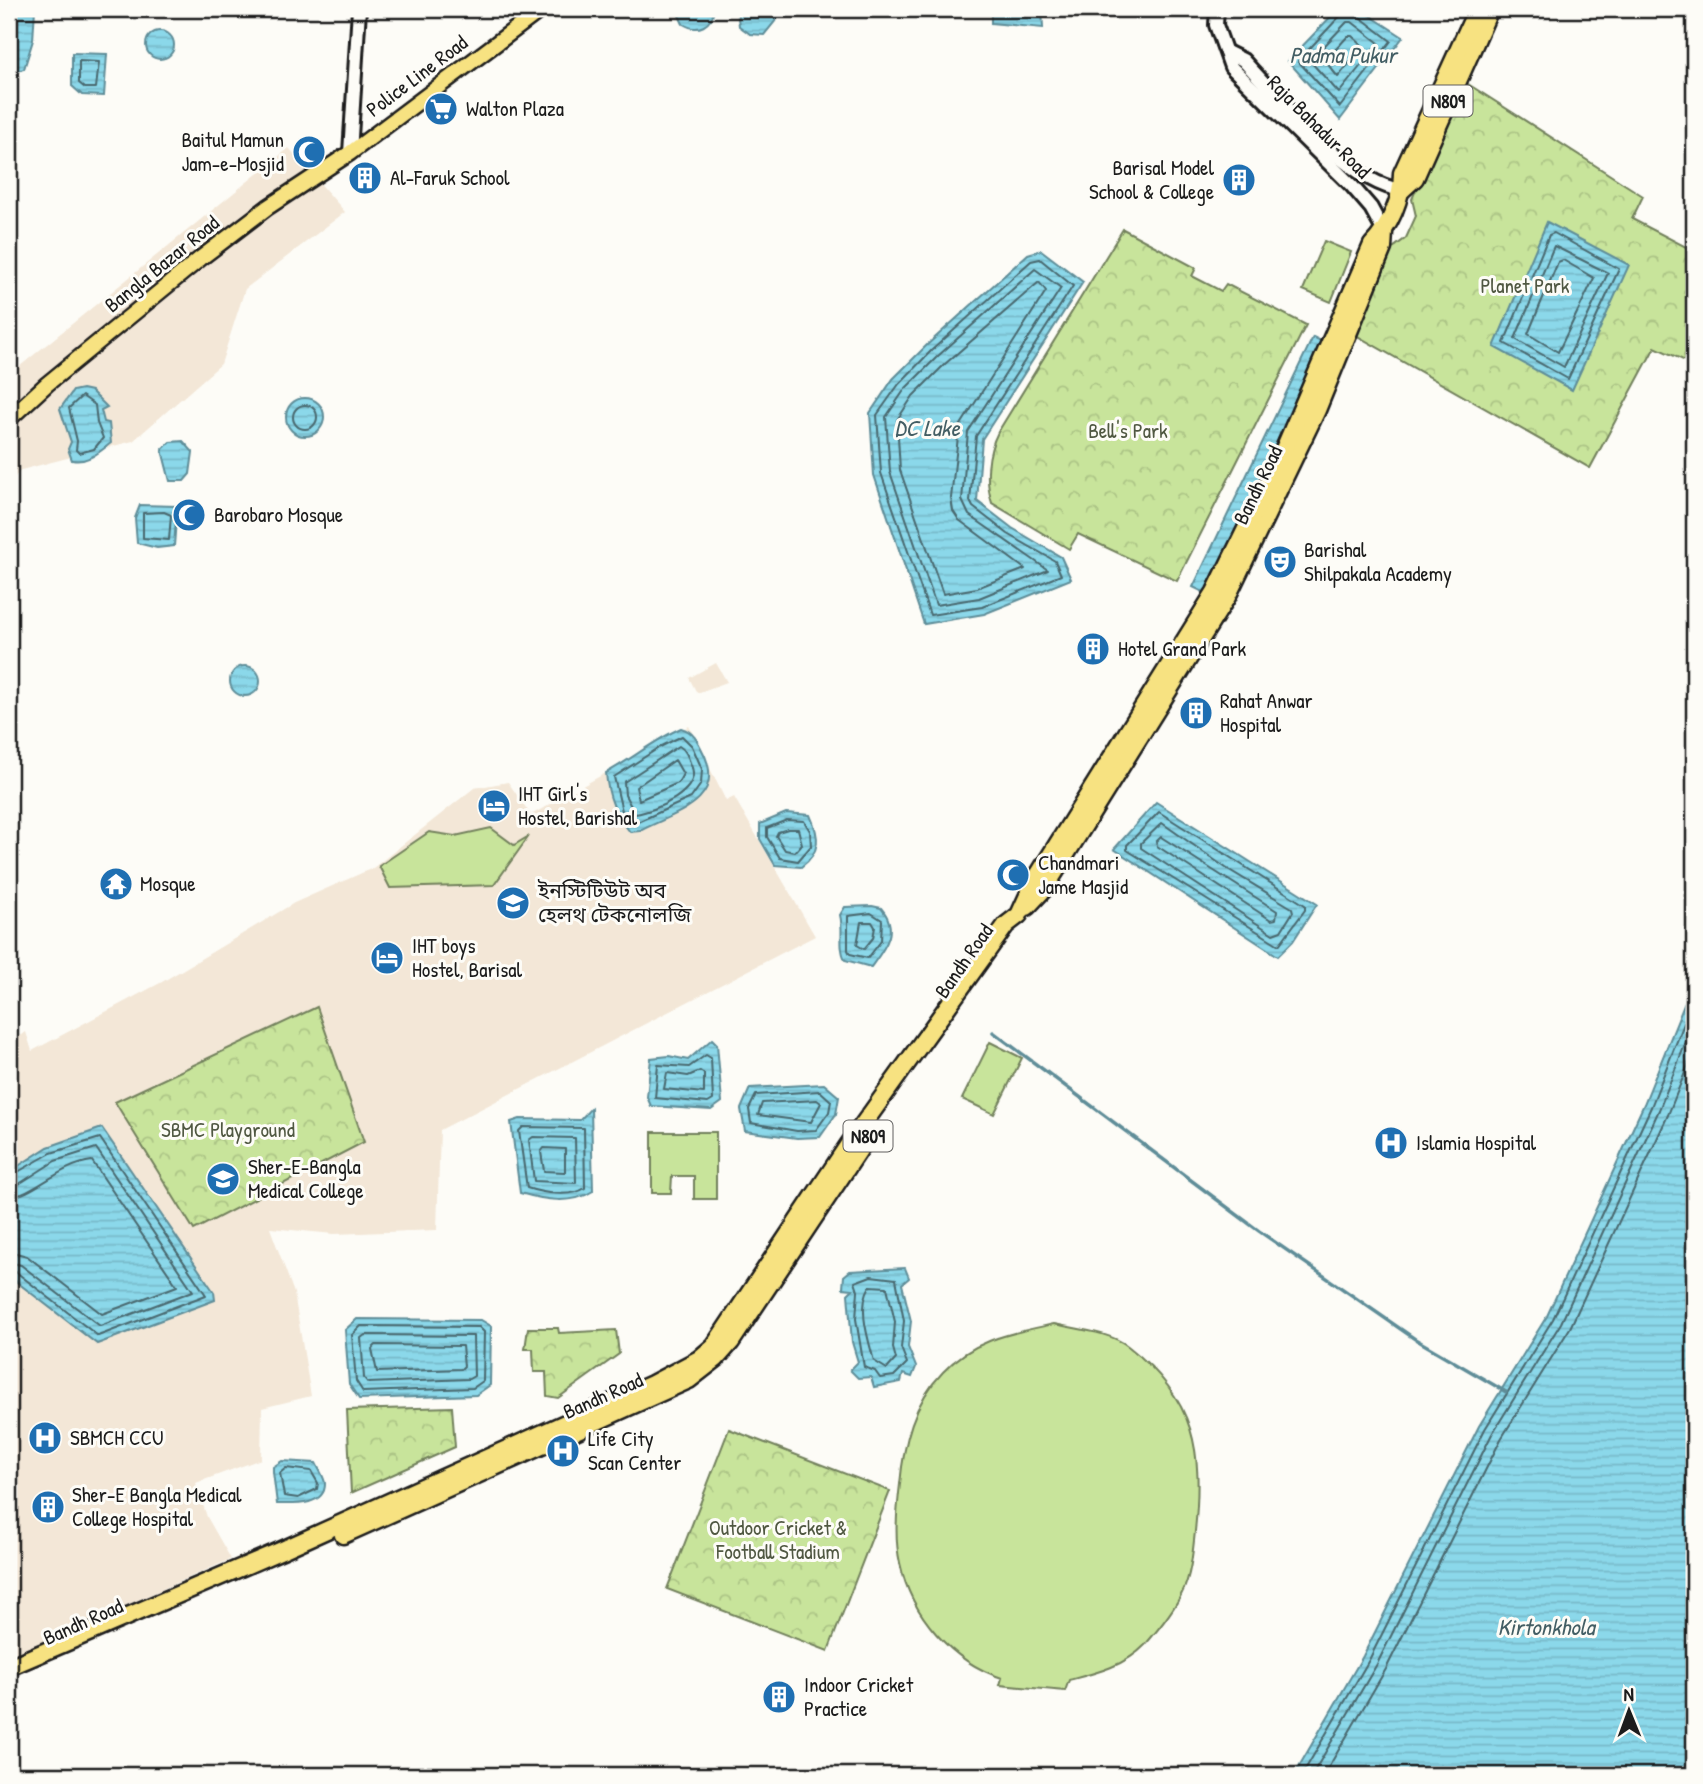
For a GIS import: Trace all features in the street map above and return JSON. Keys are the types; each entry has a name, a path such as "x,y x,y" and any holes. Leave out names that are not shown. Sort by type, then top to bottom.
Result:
{"highway":[{"name":"Bandh Road","path":"9,1678 282,1550 652,1384 699,1359 714,1346 849,1144 1006,925 1019,915 1035,880 1215,592 1275,470 1372,245 1384,232 1402,190 1402,173 1477,9"},
{"name":"Bandh Road","path":"1402,190 1415,178 1490,9"},
{"name":"Bandh Road","path":"9,1667 180,1597"}],"main road":[{"path":"350,153 359,9"},
{"name":"Police Line Road","path":"350,153 542,9"},
{"name":"Raja Bahadur Road","path":"1206,9 1216,25 1231,67 1352,186 1371,208 1384,232"},
{"name":"Raja Bahadur Road","path":"1216,25 1217,9"},
{"name":"Raja Bahadur Road","path":"1227,52 1242,60 1339,158 1383,188 1402,190"},
{"name":"Bangla Bazar Road","path":"9,419 47,384 201,258 268,207 350,153"}],"shaded area":[{"path":"289,148 345,212 245,289 221,364 133,441 21,470 9,483 9,375"},
{"path":"716,663 727,682 697,693 689,678"},
{"name":"Sher-E-Bangla Medical College","path":"689,726 726,801 734,797 815,936 440,1130 437,1230 334,1234 270,1228 294,1293 311,1396 262,1408 261,1459 196,1483 207,1517 231,1559 9,1657 9,1042 26,1032 32,1051 162,982 294,903 373,868 474,788 508,782 531,815"}],"green space":[{"name":"Planet Park","path":"1468,84 1643,196 1632,219 1694,251 1694,365 1655,347 1590,468 1354,334 1393,248 1406,238 1416,216 1412,199 1450,110"},
{"name":"Bell's Park","path":"1123,229 1196,268 1192,276 1221,291 1226,284 1306,325 1177,581 1078,534 1069,549 992,503 990,494 989,458 998,432"},
{"path":"1324,241 1351,252 1331,302 1303,290"},
{"path":"491,828 514,845 529,836 494,885 390,888 379,866 429,832 455,836"},
{"name":"SBMC Playground","path":"317,1007 364,1142 194,1230 115,1102"},
{"path":"990,1042 1022,1058 994,1114 962,1099"},
{"path":"652,1132 716,1132 716,1199 694,1199 694,1176 672,1176 671,1193 652,1193"},
{"path":"1054,1324 1113,1338 1129,1347 1151,1367 1169,1387 1181,1407 1190,1429 1197,1476 1191,1563 1188,1579 1175,1606 1137,1652 1110,1668 1069,1680 1065,1691 1000,1685 1002,1678 967,1661 936,1634 924,1618 905,1582 898,1553 897,1533 907,1438 917,1410 933,1384 955,1361 981,1345 1009,1334"},
{"path":"528,1328 558,1328 559,1333 616,1330 619,1354 558,1398 547,1396 546,1372 534,1372 533,1349 525,1349"},
{"path":"452,1407 455,1447 351,1493 347,1410"},
{"name":"Outdoor Cricket & Football Stadium","path":"729,1429 890,1491 828,1651 667,1589"}],"water":[{"path":"9,9 35,9 33,40 24,69 9,73"},
{"path":"676,9 714,9 707,24 694,28 683,24"},
{"path":"737,9 777,9 777,19 764,35 750,34 739,26"},
{"path":"991,9 1042,9 1043,28 991,23"},
{"name":"Padma Pukur","path":"1338,9 1360,9 1403,37 1340,120 1288,61"},
{"path":"160,31 170,35 174,45 170,55 160,59 150,55 146,45 150,35"},
{"path":"72,53 107,54 104,96 82,95 72,86"},
{"path":"1547,222 1629,265 1572,390 1494,347"},
{"name":"DC Lake","path":"1041,250 1083,282 982,439 977,501 1012,528 1061,557 1071,579 984,614 924,624 874,475 870,413 893,379 927,345 1028,254"},
{"path":"1313,337 1323,342 1207,594 1193,587"},
{"path":"73,391 91,391 107,407 101,410 104,422 109,423 111,443 88,458 72,460 68,449 71,442 60,409"},
{"path":"305,398 319,403 324,417 319,431 305,436 291,431 286,417 291,403"},
{"path":"183,441 193,452 190,474 184,481 170,481 162,450 170,442"},
{"path":"140,505 177,506 174,546 157,548 137,543 135,518"},
{"path":"245,666 251,667 259,675 259,687 251,695 245,696 239,695 231,687 230,681 231,675 239,667"},
{"path":"681,728 693,735 705,756 709,772 708,785 692,805 640,831 630,832 613,805 606,773"},
{"path":"1156,802 1317,904 1293,941 1278,956 1114,849"},
{"path":"786,813 810,815 816,830 815,850 801,867 775,865 760,839 760,824"},
{"path":"845,907 881,908 887,916 890,931 885,946 871,967 845,960 840,915"},
{"name":"Kirtonkhola","path":"1694,980 1694,1775 1294,1775 1363,1656 1479,1426 1547,1316 1644,1104"},
{"path":"712,1039 717,1044 722,1102 711,1110 651,1106 647,1097 651,1058 669,1056 688,1060"},
{"path":"824,1084 839,1097 836,1114 820,1137 797,1138 745,1131 741,1109 750,1088"},
{"path":"591,1108 593,1191 567,1200 539,1198 520,1193 511,1122 520,1119 580,1120"},
{"path":"102,1128 214,1292 215,1300 97,1344 9,1276 9,1172 48,1147"},
{"path":"905,1268 909,1278 902,1284 911,1321 908,1347 916,1367 912,1377 903,1374 901,1382 874,1387 871,1377 858,1378 850,1370 858,1362 852,1342 848,1294 853,1289 843,1288 844,1276 850,1271"},
{"path":"357,1319 481,1320 491,1326 490,1385 476,1395 359,1399 349,1384 345,1330"},
{"path":"282,1461 316,1463 325,1484 319,1497 306,1503 277,1504 273,1467"}],"waterway":[{"path":"993,1032 1259,1231 1415,1339 1506,1392"}],"place":[{"name":"Walton Plaza","path":"441,109"},
{"name":"Baitul Mamun Jam-e-Mosjid","path":"309,152"},
{"name":"Al-Faruk School","path":"365,178"},
{"name":"Barisal Model School & College","path":"1239,180"},
{"name":"Barobaro Mosque","path":"189,515"},
{"name":"Barishal Shilpakala Academy","path":"1280,562"},
{"name":"Hotel Grand Park","path":"1093,649"},
{"name":"Rahat Anwar Hospital","path":"1196,713"},
{"name":"IHT Girl's Hostel, Barishal","path":"494,806"},
{"name":"Chandmari Jame Masjid","path":"1013,875"},
{"name":"Mosque","path":"116,884"},
{"name":"ইনস্টিটিউট অব হেলথ টেকনোলজি","path":"513,903"},
{"name":"IHT boys Hostel, Barisal","path":"387,958"},
{"name":"Islamia Hospital","path":"1391,1143"},
{"name":"Sher-E-Bangla Medical College","path":"223,1179"},
{"name":"SBMCH CCU","path":"45,1438"},
{"name":"Life City Scan Center","path":"563,1451"},
{"name":"Sher-E Bangla Medical College Hospital","path":"48,1507"},
{"name":"Indoor Cricket Practice","path":"779,1697"}]}
